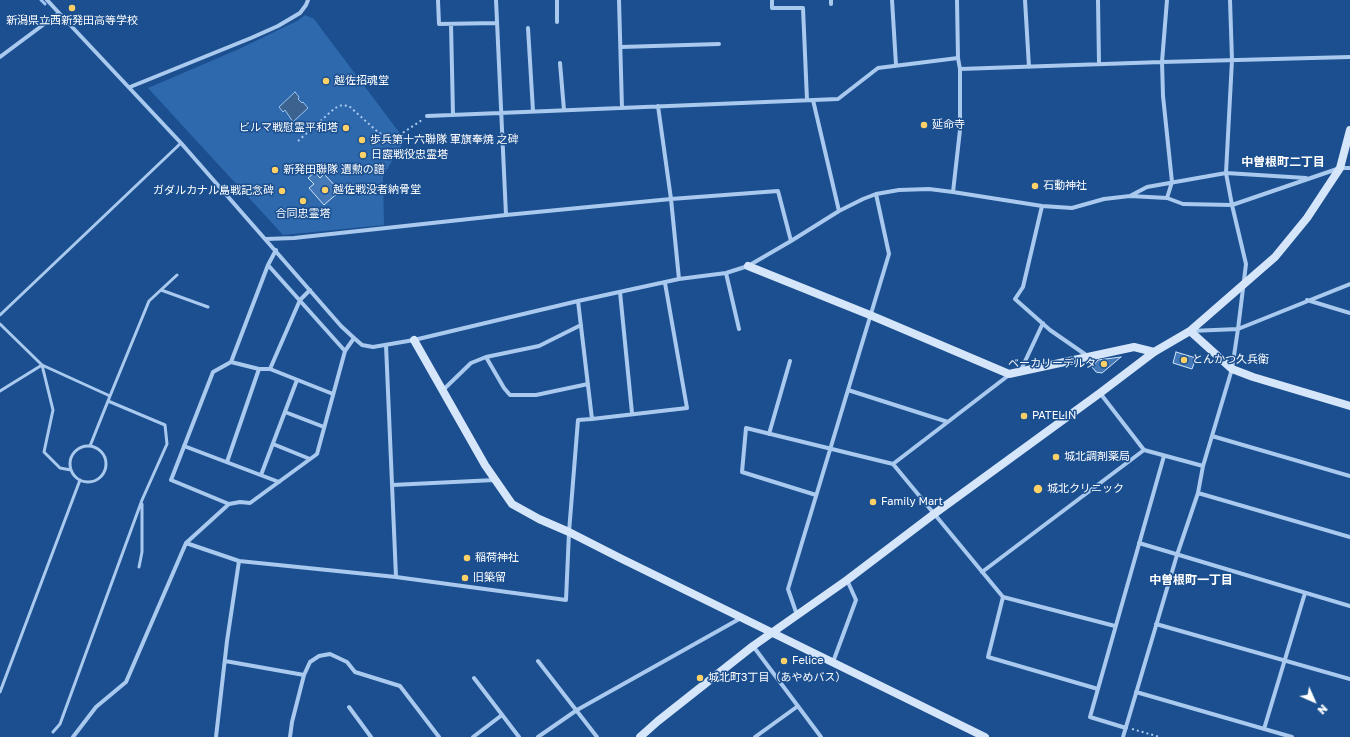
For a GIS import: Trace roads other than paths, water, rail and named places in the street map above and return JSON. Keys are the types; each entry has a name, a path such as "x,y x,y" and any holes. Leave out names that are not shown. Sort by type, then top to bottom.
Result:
{"street":[{"path":"47,0 182,143 310,290 354,338 362,345 373,347 414,340 665,282 726,272 748,266 839,211 876,194 899,190 929,189 1042,206 1072,208 1104,199 1130,196 1167,198 1183,204 1232,205 1340,168 1350,168"},
{"path":"130,87 271,29 300,13 308,0"},
{"path":"438,0 439,24 498,23"},
{"path":"496,0 506,215"},
{"path":"557,0 557,22"},
{"path":"619,0 622,108"},
{"path":"772,0 772,8 802,8 806,100"},
{"path":"892,0 896,65"},
{"path":"953,192 960,130 960,69 958,58 957,0"},
{"path":"1025,0 1029,67"},
{"path":"1098,0 1099,64"},
{"path":"1167,0 1162,62 1163,96 1172,182 1167,198"},
{"path":"1123,737 1177,555 1198,493 1203,466 1232,369 1238,329 1246,264 1226,173 1232,60 1230,0"},
{"path":"0,57 59,13"},
{"path":"451,24 453,115"},
{"path":"528,28 533,111"},
{"path":"620,47 718,44"},
{"path":"960,69 1350,57"},
{"path":"428,116 838,99 878,68 958,58"},
{"path":"560,63 564,110"},
{"path":"813,100 839,211"},
{"path":"658,106 671,199 679,280"},
{"path":"640,737 752,646 847,580 1154,352 1190,331 1275,257 1289,241 1307,218 1340,168 1350,130"},
{"path":"1130,196 1147,187 1226,173 1309,178"},
{"path":"266,239 294,238 671,199 778,191 791,241"},
{"path":"797,616 788,589 889,254 876,194"},
{"path":"1042,206 1023,287 1015,299 1050,330 1089,357"},
{"path":"229,504 171,480 213,372 231,362 268,265 276,250"},
{"path":"268,265 345,351"},
{"path":"748,266 1010,374"},
{"path":"726,272 739,329"},
{"path":"186,543 239,561 396,577 566,600 569,532 578,420 687,408 665,282"},
{"path":"1190,331 1238,329 1350,284"},
{"path":"270,369 300,300 310,290"},
{"path":"620,292 632,413"},
{"path":"1307,300 1350,313"},
{"path":"578,301 592,418"},
{"path":"1020,372 1043,323"},
{"path":"442,391 471,363 486,357 539,346 581,325"},
{"path":"1190,331 1232,369 1253,377 1350,406"},
{"path":"73,737 96,707 126,682 186,543 229,504 240,502 250,503 317,454 345,351 354,338"},
{"path":"414,340 485,465 512,504 539,519 569,532 771,633 985,737"},
{"path":"386,345 396,577"},
{"path":"893,464 1010,374 1134,347 1154,352"},
{"path":"486,357 504,388 510,395 536,395 588,384"},
{"path":"769,434 790,361"},
{"path":"231,362 259,369 270,369 333,394"},
{"path":"227,462 259,369"},
{"path":"261,475 297,380"},
{"path":"848,390 948,422"},
{"path":"1100,393 1144,450 1203,466"},
{"path":"285,412 324,427"},
{"path":"816,495 742,472 746,428 893,464 1003,597 1115,626"},
{"path":"1212,436 1350,476"},
{"path":"273,444 310,459"},
{"path":"184,446 279,482"},
{"path":"982,572 1144,450"},
{"path":"1126,728 1090,717 1164,456"},
{"path":"392,485 495,480"},
{"path":"1198,493 1350,537"},
{"path":"1139,542 1177,555 1350,606"},
{"path":"216,737 239,561"},
{"path":"833,663 856,600 847,580"},
{"path":"1264,729 1304,593"},
{"path":"1003,597 988,657 1098,689"},
{"path":"538,737 577,710 741,617"},
{"path":"1156,624 1350,679"},
{"path":"752,646 821,737"},
{"path":"290,737 292,722 304,675 310,662 319,656 330,654 347,662 355,672 400,686 439,737"},
{"path":"538,661 597,737"},
{"path":"225,662 304,675"},
{"path":"474,678 518,737"},
{"path":"1136,692 1292,737"},
{"path":"754,737 798,706"},
{"path":"349,707 371,737"},
{"path":"473,737 502,715"}],"lane":[{"path":"0,316 182,143"},
{"path":"90,446 149,301 177,275"},
{"path":"161,290 208,307"},
{"path":"0,324 42,365 110,396"},
{"path":"0,391 42,365"},
{"path":"42,365 53,410 44,452 60,468 71,470"},
{"path":"53,732 60,724 142,500 167,444 165,425 108,401"},
{"path":"84,446 90,446 103,454 105,459 102,474 89,482 80,480 73,474 70,460 75,451 84,446"},
{"path":"0,692 80,480"},
{"path":"139,567 142,552 142,500"}],"waterway":[{"path":"41,0 45,4"}],"place":[{"name":"新潟県立西新発田高等学校","path":"72,8"},
{"name":"越佐招魂堂","path":"326,81"},
{"name":"延命寺","path":"924,125"},
{"name":"ビルマ戦慰霊平和塔","path":"346,128"},
{"name":"歩兵第十六聯隊 軍旗奉焼 之碑","path":"362,140"},
{"name":"日露戦役忠霊塔","path":"363,155"},
{"name":"新発田聯隊 遺勲の譜","path":"275,170"},
{"name":"石動神社","path":"1035,186"},
{"name":"越佐戦没者納骨堂","path":"325,190"},
{"name":"ガダルカナル島戦記念碑","path":"282,191"},
{"name":"合同忠霊塔","path":"303,201"},
{"name":"とんかつ久兵衛","path":"1184,360"},
{"name":"ベーカリーデルタ","path":"1104,364"},
{"name":"PATELIN","path":"1024,416"},
{"name":"城北調剤薬局","path":"1056,457"},
{"name":"城北クリニック","path":"1038,489"},
{"name":"Family Mart","path":"873,502"},
{"name":"稲荷神社","path":"467,558"},
{"name":"旧築留","path":"465,578"},
{"name":"Felice","path":"784,661"},
{"name":"城北町3丁目（あやめバス）","path":"700,678"}],"district":[{"name":"中曽根町二丁目","path":"1283,162"},
{"name":"中曽根町一丁目","path":"1191,580"}]}
